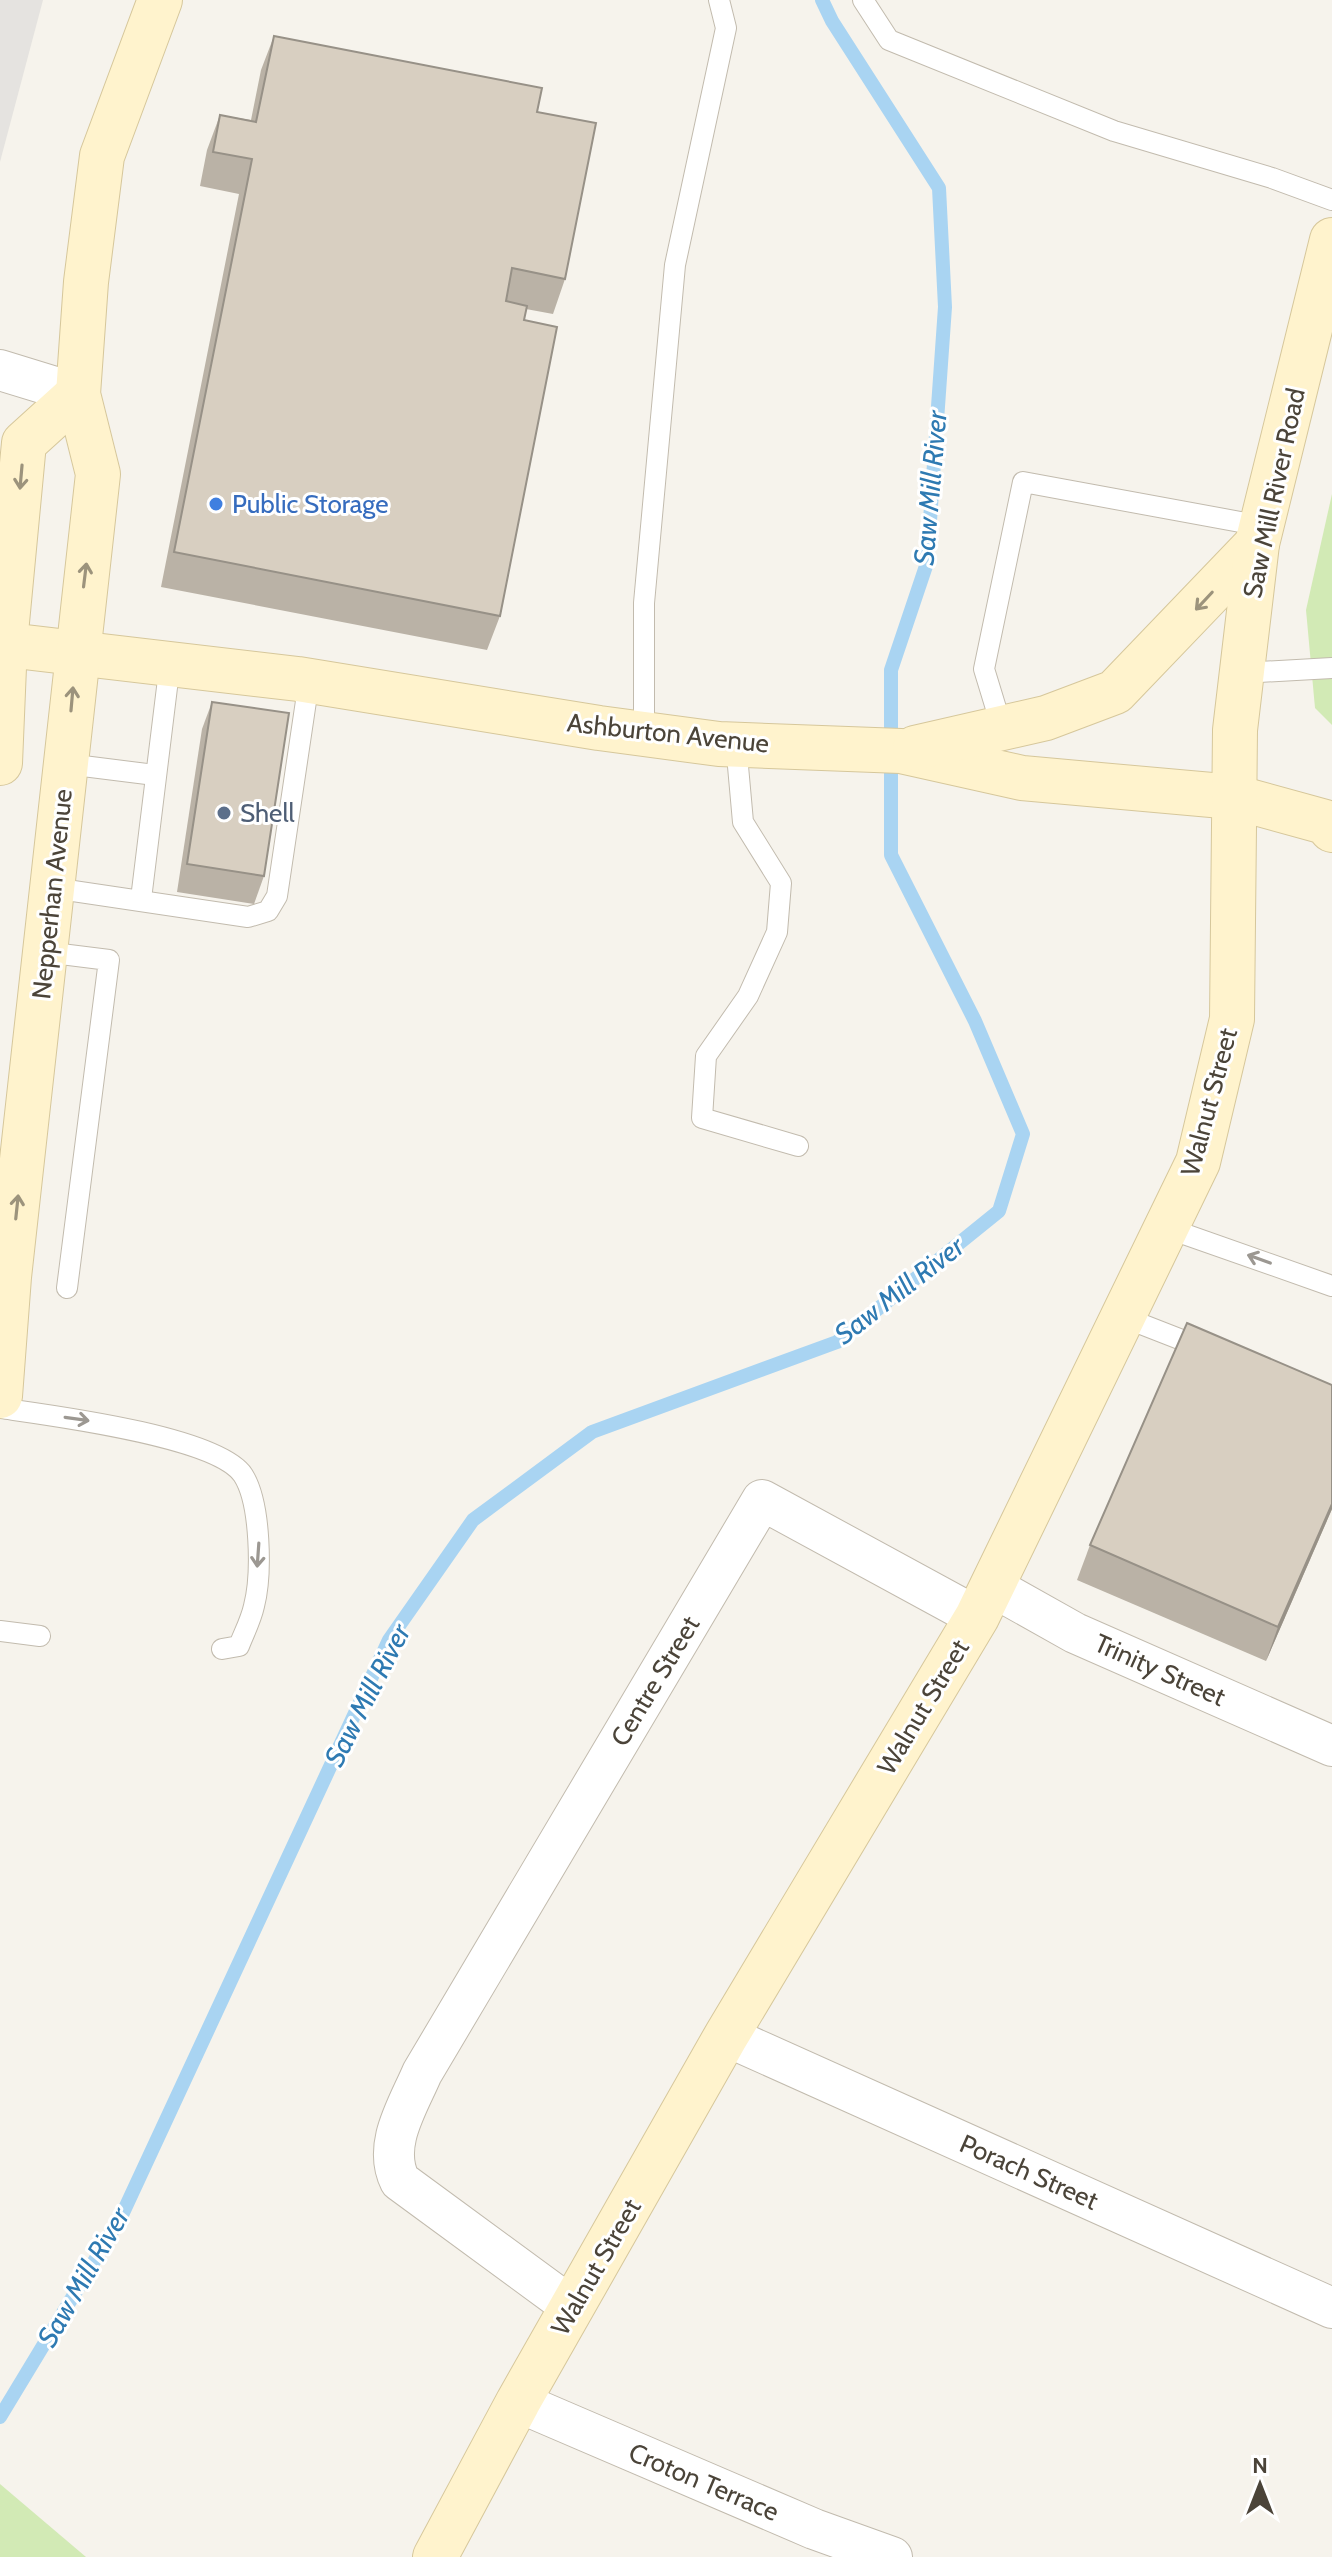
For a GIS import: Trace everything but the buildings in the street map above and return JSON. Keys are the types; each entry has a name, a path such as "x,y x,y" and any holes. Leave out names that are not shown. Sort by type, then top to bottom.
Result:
{"main road":[{"name":"Nepperhan Avenue","path":"0,1396 9,1277 98,474 78,394 86,282 102,156 160,0"},
{"name":"Saw Mill River Road","path":"1234,797 1235,730 1260,535 1332,240"},
{"path":"0,763 3,644 24,443 78,394"},
{"path":"901,751 1046,718 1115,692 1260,535"},
{"name":"Ashburton Avenue","path":"3,644 309,681 644,734 736,744 901,751 1022,778 1234,797 1325,822 1332,830"},
{"name":"Walnut Street","path":"435,2557 518,2402 726,2036 985,1602 1198,1162 1232,1019 1234,797"}],"street":[{"path":"0,370 78,394"},
{"name":"Centre Street","path":"573,2308 400,2181 392,2166 394,2139 422,2073 762,1500 985,1602"},
{"name":"Trinity Street","path":"985,1602 1075,1633 1332,1746"},
{"name":"Porach Street","path":"726,2036 1332,2308"},
{"name":"Croton Terrace","path":"518,2402 814,2529 892,2557"}],"lane":[{"path":"644,734 644,603 675,265 726,28 719,0"},
{"path":"863,0 889,40 1114,131 1272,178 1332,200"},
{"path":"1002,728 984,669 1023,482 1260,535"},
{"path":"141,899 170,663"},
{"path":"1242,673 1332,668"},
{"path":"53,888 248,917 268,911 277,896 309,681"},
{"path":"736,744 743,822 781,883 777,932 748,996 706,1056 702,1118 798,1146"},
{"path":"67,764 155,775"},
{"path":"45,952 109,960 67,1288"},
{"path":"1167,1228 1332,1286"},
{"path":"1123,1317 1231,1359"},
{"path":"0,1408 103,1423 203,1449 243,1474 260,1531 255,1606 239,1646 222,1649"},
{"path":"0,1631 40,1636"}],"green space":[{"path":"1332,494 1332,725 1315,708 1306,610"},
{"path":"0,2484 86,2557 0,2557"}],"shaded area":[{"path":"0,0 43,0 0,162"}],"waterway":[{"name":"Saw Mill River","path":"0,2417 121,2217 389,1640 473,1520 592,1432 837,1342 999,1211 1023,1134 975,1021 891,855 891,670 927,563 945,307 939,188 832,21 822,0"}],"place":[{"name":"Public Storage","path":"216,504"},
{"name":"Shell","path":"224,813"}]}
